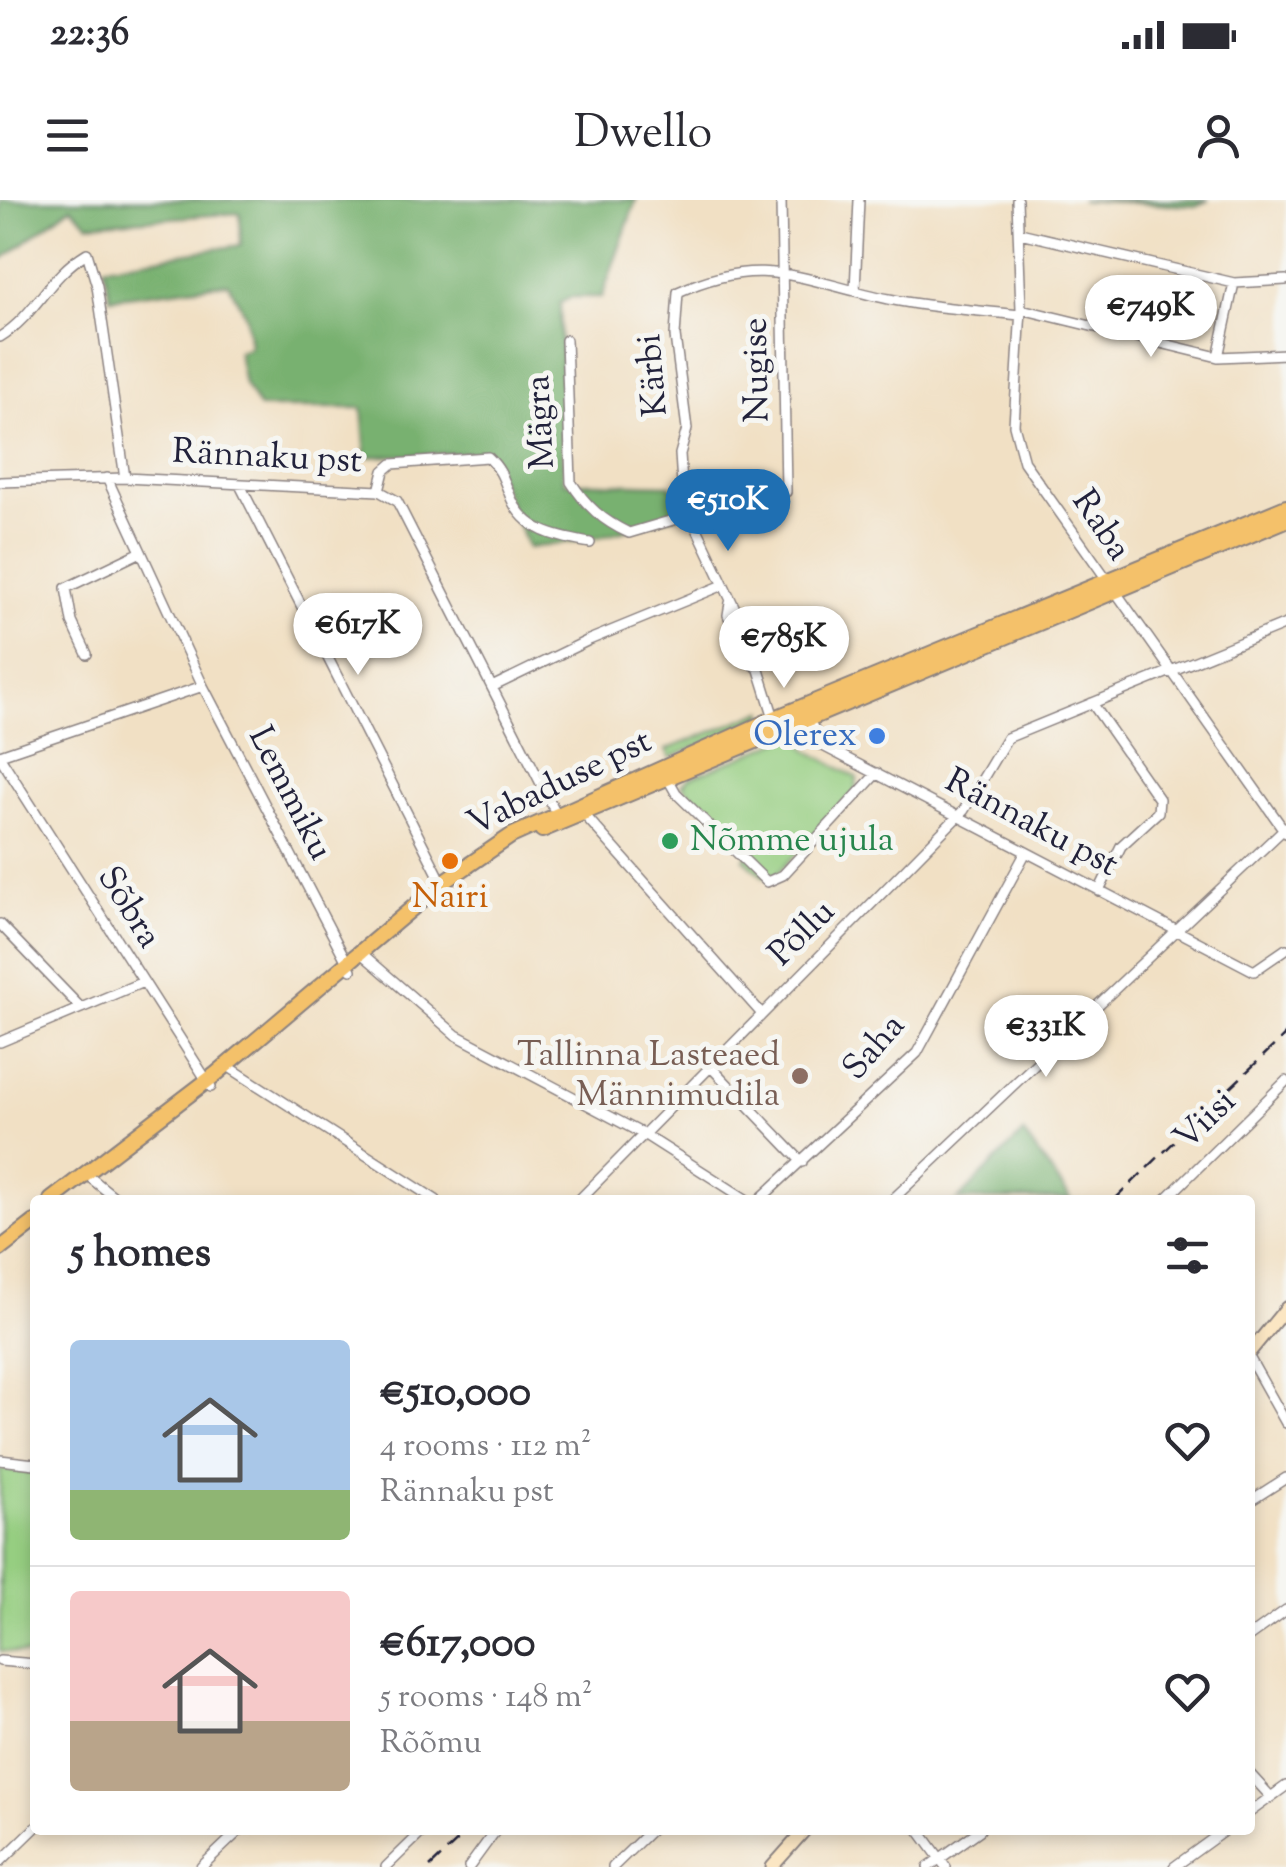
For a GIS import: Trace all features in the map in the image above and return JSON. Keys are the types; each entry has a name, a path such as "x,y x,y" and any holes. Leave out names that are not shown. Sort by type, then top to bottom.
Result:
{"highway":[{"name":"Vabaduse pst","path":"70,1195 443,887 496,853 558,818 664,771 1108,587 1286,508"},
{"name":"Vabaduse pst","path":"1108,587 1286,520"},
{"name":"Vabaduse pst","path":"558,818 582,812 664,771"},
{"name":"Vabaduse pst","path":"58,1195 209,1084"},
{"path":"0,1239 30,1216"},
{"path":"0,1249 30,1226"}],"main road":[{"path":"1255,1344 1286,1308"},
{"path":"772,1867 801,1835"}],"street":[{"name":"Nugise","path":"683,498 770,500 786,492 781,200"},
{"path":"855,291 859,200"},
{"name":"Raba","path":"1017,200 1020,312 1014,425 1019,449 1108,587 1285,830"},
{"path":"1020,233 1234,283 1286,280"},
{"path":"0,337 16,326 48,283 87,253 97,286 125,478"},
{"name":"Kärbi","path":"690,515 683,498 680,454 687,429 675,336 678,293 738,271 783,272 896,301 1020,312 1218,356 1286,354"},
{"path":"1218,356 1234,283"},
{"name":"Mägra","path":"566,340 571,482 606,522 628,533 690,515"},
{"name":"Rännaku pst","path":"0,482 125,478 379,491 384,471 392,464 488,458 500,469 524,521 552,536 590,543"},
{"name":"Lemmiku","path":"106,478 203,686 349,966"},
{"path":"240,485 443,887"},
{"path":"379,491 397,501 558,818"},
{"path":"690,515 730,602 728,614 748,662 755,666 777,724"},
{"path":"86,654 72,622 66,588 141,552"},
{"path":"494,686 589,640 721,586"},
{"name":"Põllu","path":"584,1195 958,816 1007,738 1286,624"},
{"path":"0,756 203,686"},
{"path":"1092,702 1159,800 1158,812 1122,846 1099,892"},
{"name":"Rännaku pst","path":"805,712 823,746 1254,972 1286,949"},
{"name":"Sõbra","path":"0,756 209,1084"},
{"path":"664,771 676,794 767,882 783,875 877,773"},
{"path":"582,812 762,1014"},
{"path":"897,1195 1285,830"},
{"name":"Saha","path":"765,1195 917,1053 1026,852"},
{"path":"0,924 81,1008"},
{"path":"362,954 456,1035 646,1135 740,1195"},
{"path":"0,1042 143,982"},
{"path":"710,1065 802,1162"},
{"path":"228,1068 428,1195"},
{"name":"Viisi","path":"1171,1195 1286,1081"},
{"path":"92,1178 112,1195"},
{"path":"1255,1354 1286,1422"},
{"path":"0,1460 30,1463"},
{"path":"1255,1498 1286,1478"},
{"path":"1255,1632 1286,1610"},
{"path":"0,1661 30,1664"},
{"path":"1255,1777 1280,1792 1255,1809"},
{"path":"0,1862 30,1833"},
{"path":"202,1867 235,1835"},
{"path":"386,1867 419,1835"},
{"path":"475,1865 493,1835"},
{"path":"614,1867 645,1835"},
{"path":"923,1835 943,1863"},
{"path":"928,1867 943,1863 974,1835"},
{"path":"1174,1867 1218,1835"}],"green space":[{"path":"0,200 636,200 602,297 572,297 560,303 564,482 670,485 681,505 679,515 595,538 528,548 488,452 366,457 362,408 259,408 244,384 238,352 250,347 246,316 228,283 110,298 104,266 241,245 240,213 88,224 71,207 0,261"},
{"path":"1081,200 1209,200 1195,206"},
{"path":"764,711 763,718 670,758 666,750"},
{"path":"795,735 809,751 857,778 856,792 773,878 764,877 744,859 749,854 682,785 689,778"},
{"path":"1023,1133 1068,1195 963,1195"},
{"path":"0,1469 30,1472 30,1654 0,1651"}],"railway":[{"path":"1119,1195 1286,1034"},
{"path":"430,1867 464,1835"}],"place":[{"name":"Olerex","path":"877,736"},
{"name":"Nõmme ujula","path":"670,841"},
{"name":"Nairi","path":"450,861"},
{"name":"Tallinna Lasteaed Männimudila","path":"800,1076"}]}
